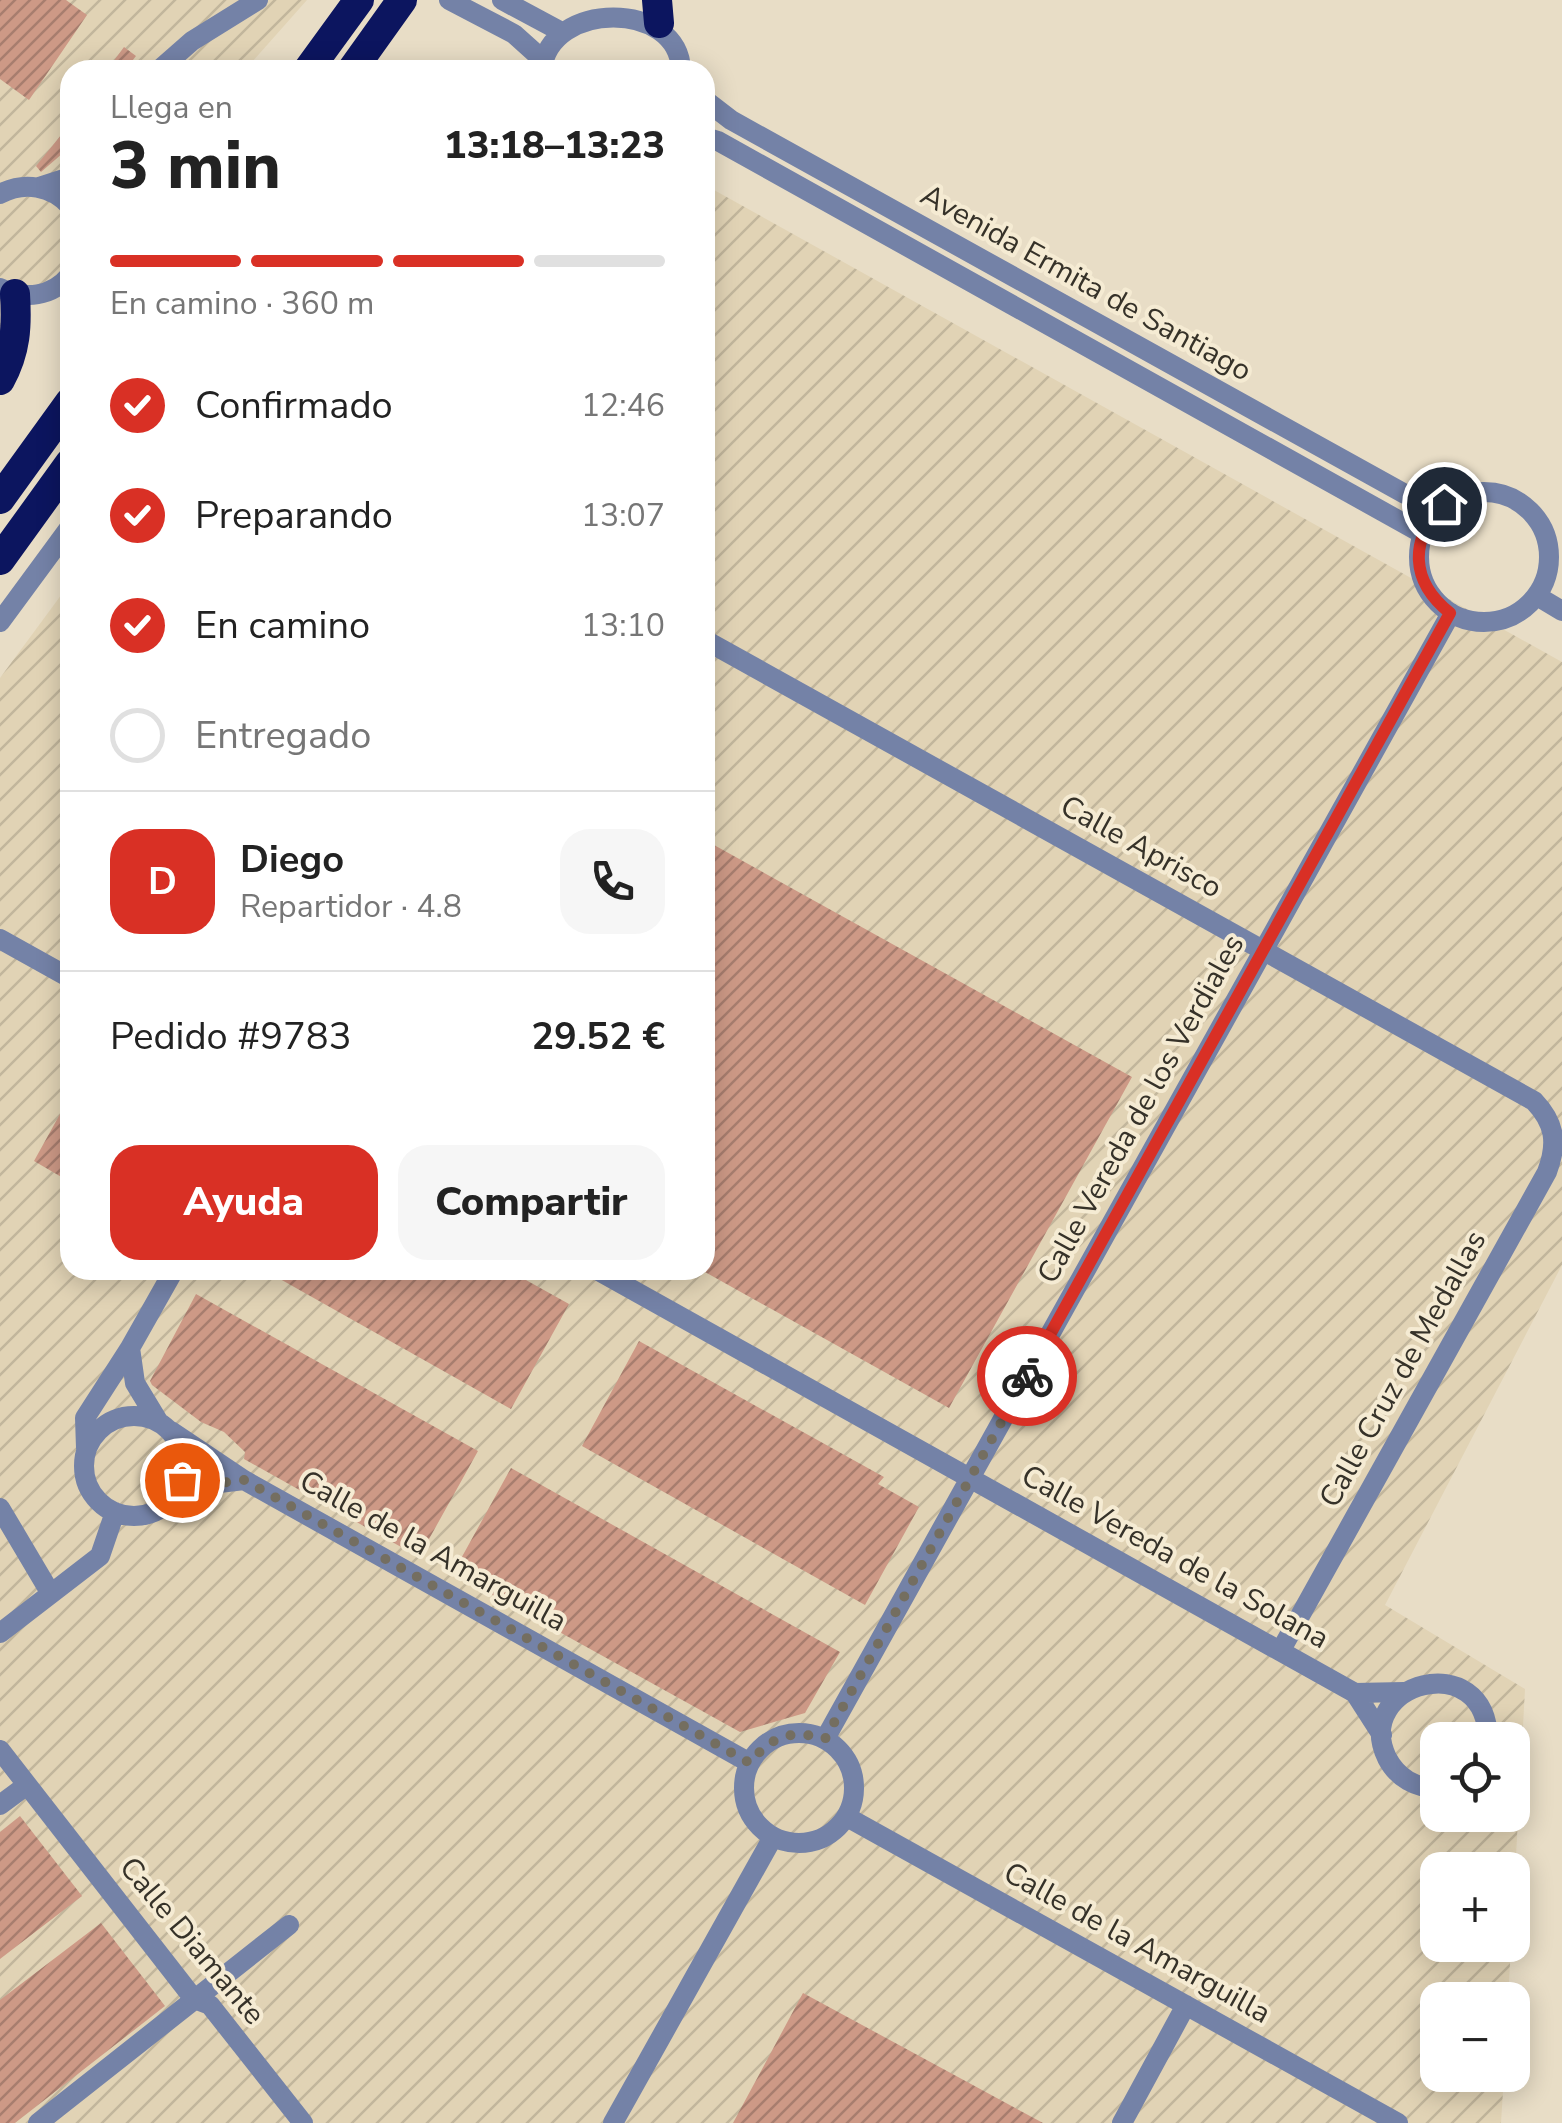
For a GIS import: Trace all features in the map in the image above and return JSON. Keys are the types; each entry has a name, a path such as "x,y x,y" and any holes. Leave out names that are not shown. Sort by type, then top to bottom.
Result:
{"highway":[{"path":"315,60 359,0"},
{"path":"359,60 402,0"},
{"path":"0,380 17,334 8,291"},
{"path":"0,499 60,416"},
{"path":"0,560 60,477"}],"street":[{"path":"171,60 192,41 258,0"},
{"path":"449,0 514,34 538,60"},
{"path":"502,0 558,30"},
{"path":"545,60 558,30 574,15 596,6 618,5 658,12 679,60"},
{"name":"Avenida Ermita de Santiago","path":"715,108 1406,494 1444,504"},
{"name":"Avenida Ermita de Santiago","path":"715,139 1423,534"},
{"path":"39,187 60,180"},
{"path":"0,194 22,186 39,187 60,198"},
{"path":"8,291 40,294 60,283"},
{"path":"1486,491 1508,496 1527,507 1541,524 1555,554 1546,580 1523,610 1506,619 1468,620 1450,613 1428,590 1418,554 1423,534 1444,504 1464,494 1486,491"},
{"path":"0,622 60,541"},
{"path":"1536,596 1562,611"},
{"name":"Calle Vereda de los Verdiales","path":"825,1739 1450,613"},
{"name":"Calle Aprisco","path":"715,646 1534,1101 1544,1112"},
{"path":"0,939 60,972"},
{"name":"Calle Cruz de Medallas","path":"1281,1650 1547,1172 1554,1151 1554,1131 1544,1112"},
{"path":"168,1280 85,1418 86,1480 102,1505 131,1516 148,1514 174,1496 212,1484 244,1480"},
{"name":"Calle Vereda de la Solana","path":"615,1280 1356,1693 1382,1735 1384,1752 1393,1768 1420,1787"},
{"path":"130,1348 135,1383 180,1446 182,1480 174,1496"},
{"path":"86,1451 93,1436 106,1423 123,1416 140,1416 164,1426"},
{"name":"Calle de la Amarguilla","path":"164,1426 244,1480 750,1763"},
{"path":"0,1508 51,1594"},
{"path":"0,1633 100,1556 115,1512"},
{"path":"1382,1735 1384,1718 1392,1703 1420,1684 1438,1682 1455,1686 1470,1695 1487,1722"},
{"path":"1356,1693 1404,1692"},
{"path":"804,1733 825,1739 842,1754 852,1773 854,1796 847,1817 833,1832 814,1842 792,1844 772,1837 756,1823 746,1804 744,1783 750,1763 763,1746 782,1735 804,1733"},
{"name":"Calle Diamante","path":"0,1750 194,1999 210,2005 302,2123"},
{"path":"0,1806 27,1785"},
{"name":"Calle de la Amarguilla","path":"847,1817 1398,2123"},
{"path":"613,2123 772,1837"},
{"path":"38,2123 289,1925"},
{"path":"1122,2123 1186,2005"}],"shaded area":[{"path":"0,0 307,0 254,60 60,60 60,281 52,290 16,294 0,380"},
{"path":"715,191 1562,662 1562,1265 1385,1605 1525,1689 1523,1722 1420,1722 1420,1832 1517,1832 1516,1852 1420,1852 1420,1962 1510,1962 1509,1982 1420,1982 1420,2092 1503,2092 1501,2123 0,2123 0,678 60,597 60,1280 715,1280"}],"building":[{"path":"0,0 66,0 87,15 29,100 0,79"},
{"path":"124,47 136,56 133,60 114,60"},
{"path":"60,136 60,156 41,172 36,166"},
{"path":"715,846 1132,1077 949,1408 715,1278"},
{"path":"60,1114 60,1176 34,1161"},
{"path":"282,1280 526,1280 569,1304 511,1409"},
{"path":"196,1294 478,1451 419,1557 244,1459 245,1452 224,1432 201,1422 152,1385 150,1381"},
{"path":"639,1341 884,1477 878,1484 919,1507 865,1605 582,1446"},
{"path":"511,1468 840,1652 805,1713 740,1732 453,1573"},
{"path":"20,1816 82,1896 0,1959 0,1832"},
{"path":"101,1923 165,2006 15,2123 0,2123 0,2000"},
{"path":"803,1993 1043,2123 733,2123"}],"way so far":[{"path":"182,1480 174,1496 212,1484 244,1480 750,1763 763,1746 782,1735 804,1733 825,1739 1027,1376"}],"route":[{"path":"1027,1376 1450,613 1428,590 1418,554 1423,534 1444,504"}]}
